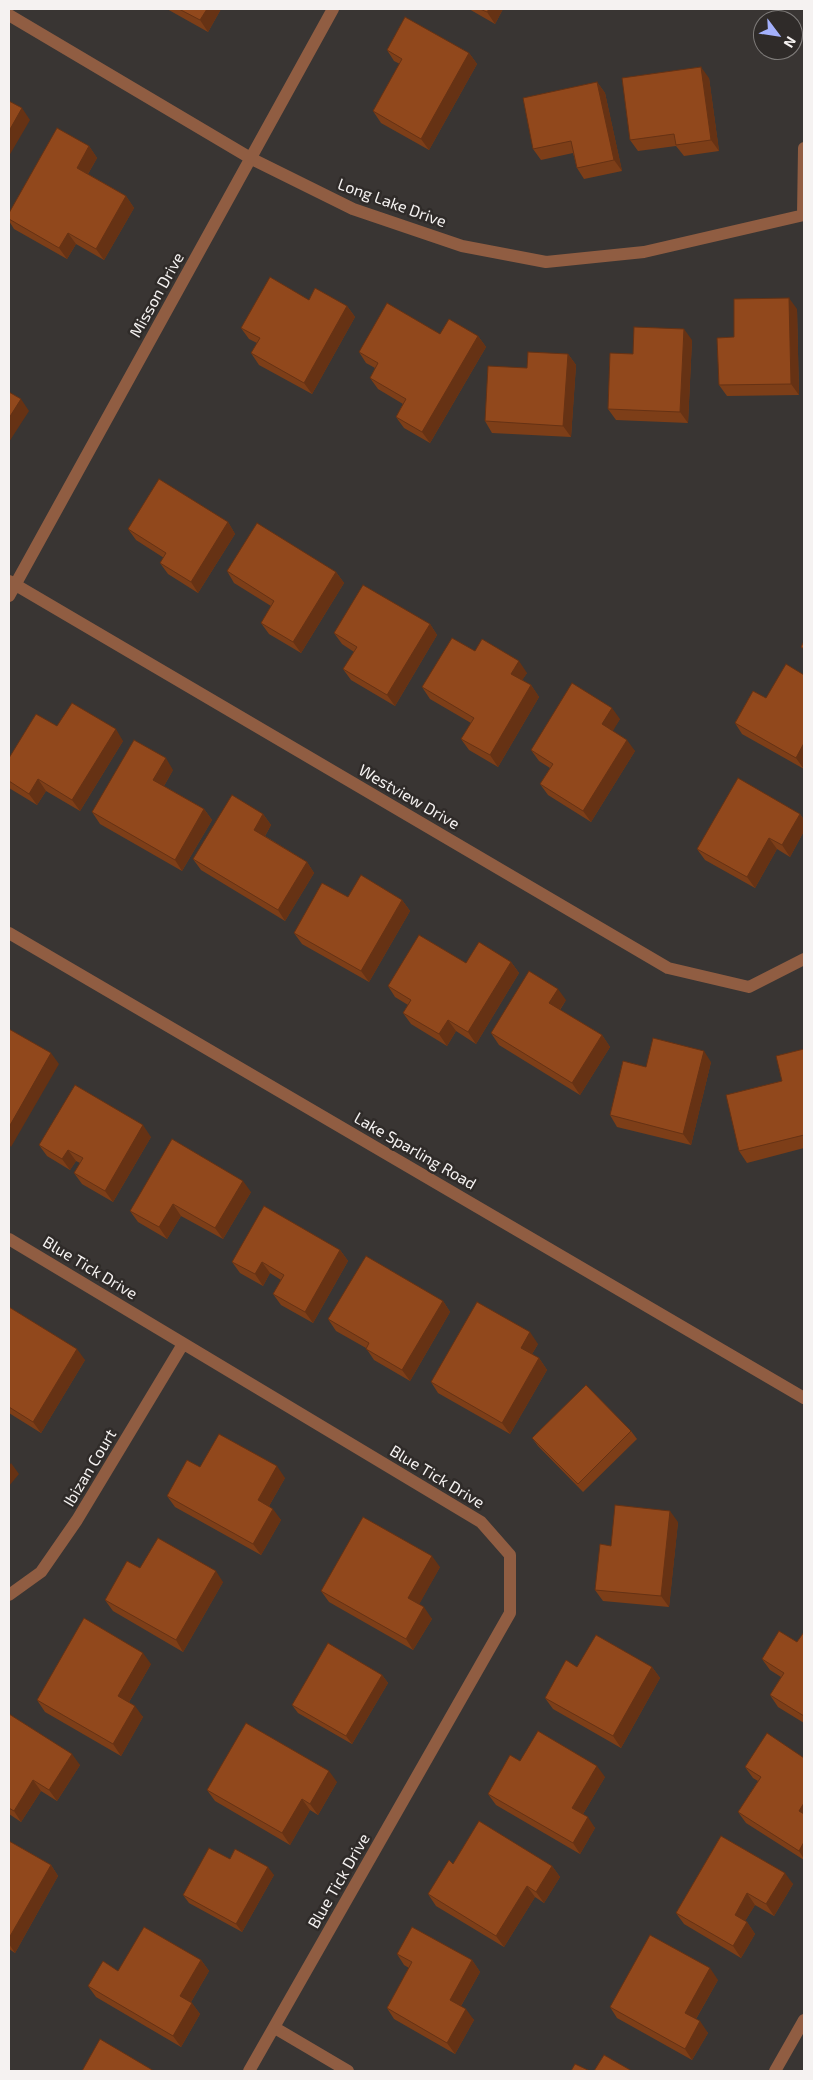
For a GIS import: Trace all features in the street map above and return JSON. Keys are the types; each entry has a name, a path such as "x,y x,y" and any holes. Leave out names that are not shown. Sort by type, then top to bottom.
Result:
{"street":[{"name":"Misson Drive","path":"11,587 252,159 333,9"},
{"name":"Long Lake Drive","path":"9,15 252,159 353,209 462,246 546,262 644,252 804,215"},
{"path":"804,148 804,215"},
{"name":"Westview Drive","path":"11,587 668,968 749,987 804,959"},
{"name":"Lake Sparling Road","path":"9,933 804,1398"},
{"name":"Blue Tick Drive","path":"9,1239 481,1522 510,1555 510,1613 249,2071"},
{"name":"Ibizan Court","path":"9,1595 41,1572 77,1520 183,1344"},
{"path":"774,2071 804,2020"},
{"path":"275,2028 348,2071"}],"building":[{"path":"179,9 207,9 200,20"},
{"path":"405,17 469,53 421,139 373,111 402,59 387,50"},
{"path":"701,67 711,140 676,145 674,134 630,140 622,78"},
{"path":"597,82 614,160 577,168 571,141 533,149 523,98"},
{"path":"9,101 22,108 9,131"},
{"path":"57,128 89,146 77,168 126,196 96,249 68,233 59,248 9,219 9,213"},
{"path":"270,277 309,300 315,288 347,306 304,383 251,353 260,338 241,328"},
{"path":"789,298 791,384 719,385 717,338 734,337 734,299"},
{"path":"387,303 440,334 449,319 478,336 422,432 396,417 406,399 370,378 378,363 359,352"},
{"path":"634,327 684,329 680,412 608,409 610,353 633,354"},
{"path":"528,352 568,354 563,426 485,421 488,366 527,368"},
{"path":"9,392 21,399 9,418"},
{"path":"159,479 228,522 191,582 160,563 166,553 128,529"},
{"path":"257,523 336,572 293,642 261,623 274,601 227,571"},
{"path":"363,585 430,624 387,695 343,669 357,647 334,633"},
{"path":"452,638 475,651 482,639 519,661 511,674 531,685 490,755 461,739 474,718 422,687"},
{"path":"786,664 804,675 804,743 796,758 735,723 753,691 766,698"},
{"path":"572,683 612,708 602,724 627,740 583,811 540,784 553,764 531,750"},
{"path":"72,703 116,729 72,800 38,779 29,794 9,781 9,758 36,714 57,726"},
{"path":"134,740 166,758 153,780 204,809 175,860 92,812"},
{"path":"738,778 800,814 782,845 769,838 747,877 697,849"},
{"path":"232,795 263,814 254,830 307,862 278,910 193,859"},
{"path":"361,875 402,900 361,971 294,933 322,883 348,897"},
{"path":"419,935 466,963 479,942 511,962 468,1032 448,1020 439,1034 403,1013 411,1000 388,986"},
{"path":"529,971 558,989 549,1003 602,1035 572,1083 491,1033"},
{"path":"9,1029 51,1053 9,1127"},
{"path":"653,1038 704,1051 683,1134 610,1115 623,1061 646,1067"},
{"path":"804,1049 804,1135 739,1151 726,1095 782,1081 776,1056"},
{"path":"75,1085 143,1125 105,1191 74,1173 83,1158 68,1150 62,1159 39,1145"},
{"path":"172,1139 243,1181 215,1228 173,1204 159,1227 130,1211"},
{"path":"264,1206 340,1250 305,1312 273,1294 284,1275 262,1262 255,1274 232,1262"},
{"path":"366,1256 443,1301 402,1370 366,1349 369,1343 328,1319"},
{"path":"477,1302 530,1332 521,1348 539,1358 502,1423 431,1382"},
{"path":"9,1307 77,1349 33,1422 9,1407"},
{"path":"586,1385 631,1431 578,1484 532,1438"},
{"path":"219,1434 277,1466 258,1500 273,1509 253,1544 167,1496 187,1460 200,1467"},
{"path":"615,1505 670,1511 661,1596 595,1590 600,1544 611,1546"},
{"path":"363,1517 432,1556 408,1598 424,1607 406,1639 321,1591"},
{"path":"158,1538 216,1571 176,1640 105,1600 127,1561 140,1568"},
{"path":"84,1618 143,1653 118,1696 135,1706 113,1744 37,1700"},
{"path":"779,1631 797,1642 804,1632 804,1716 770,1695 784,1673 762,1659"},
{"path":"596,1635 652,1667 613,1736 545,1698 566,1660 577,1667"},
{"path":"328,1643 382,1675 346,1736 292,1705"},
{"path":"9,1714 72,1754 49,1790 33,1780 14,1811 9,1808"},
{"path":"246,1723 329,1771 310,1804 302,1799 282,1833 207,1790"},
{"path":"538,1731 597,1766 572,1808 588,1817 573,1843 488,1794 510,1755 520,1761"},
{"path":"767,1733 804,1758 804,1803 799,1811 804,1814 804,1842 799,1851 738,1812 761,1777 745,1767"},
{"path":"479,1821 552,1866 536,1892 527,1886 496,1936 428,1894 449,1860 453,1864"},
{"path":"721,1836 785,1873 766,1904 747,1893 735,1915 747,1922 733,1946 676,1913"},
{"path":"9,1841 51,1865 9,1938"},
{"path":"209,1848 230,1859 235,1849 268,1867 236,1924 183,1895"},
{"path":"144,1927 201,1960 180,1996 192,2003 173,2036 88,1986 103,1961 118,1971"},
{"path":"412,1927 472,1960 450,2000 466,2009 447,2043 387,2008 412,1962 397,1954"},
{"path":"650,1935 710,1968 685,2013 700,2021 685,2049 610,2007"},
{"path":"100,2039 154,2071 82,2071"},
{"path":"604,2055 632,2071 594,2071"},
{"path":"575,2064 590,2071 571,2071"}]}
